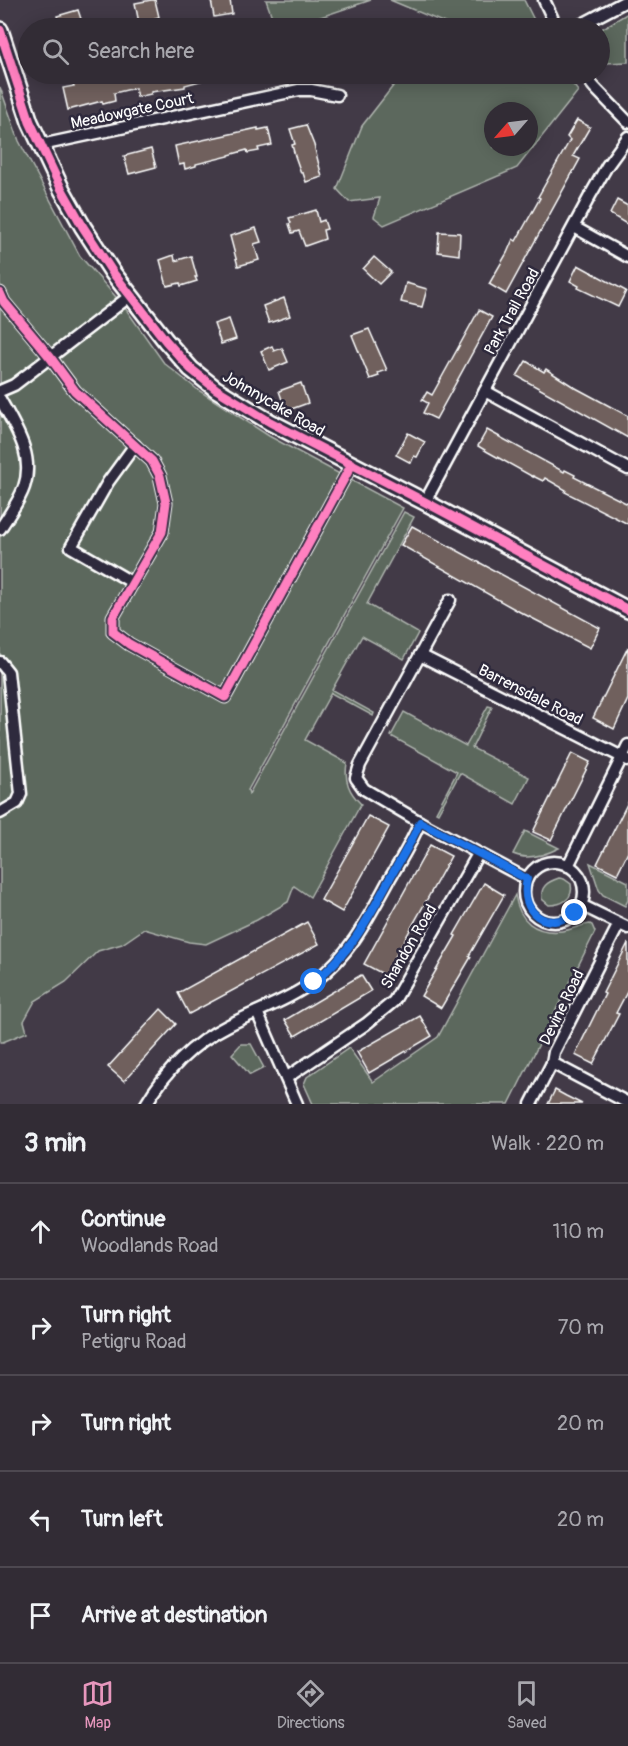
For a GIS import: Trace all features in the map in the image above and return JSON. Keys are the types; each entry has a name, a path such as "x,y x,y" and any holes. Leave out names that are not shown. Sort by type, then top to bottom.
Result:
{"street":[{"path":"544,0 552,18"},
{"path":"594,18 628,0"},
{"name":"Johnnycake Road","path":"0,30 30,122 61,188 83,227 130,296 191,369 216,389 270,422 628,610"},
{"path":"592,84 628,122"},
{"name":"Meadowgate Court","path":"41,145 299,90 337,94"},
{"name":"Park Trail Road","path":"425,502 574,227 608,166 628,137"},
{"path":"574,227 628,257"},
{"path":"0,293 5,310 50,357 75,391 152,461 160,476 166,502 162,532 113,617 113,632 129,644 225,697 352,464"},
{"path":"0,391 14,385 130,296"},
{"path":"485,391 628,469"},
{"path":"0,399 19,433 28,462 24,488 0,529"},
{"path":"133,583 71,547 108,482 135,445"},
{"path":"450,600 360,765 356,778 364,789 420,822 527,879"},
{"name":"Barrensdale Road","path":"420,655 625,759"},
{"path":"0,662 8,672 21,794 18,803 0,813"},
{"path":"568,866 625,759 628,745"},
{"path":"146,1104 165,1077 197,1044 224,1027 314,982 329,970 360,932 420,822"},
{"name":"Shandon Road","path":"286,1078 366,1024 394,1001 478,854"},
{"path":"550,862 559,862 568,866 576,871 584,887 581,905 567,919 557,922 547,921 530,909 525,890 527,879 533,871 550,862"},
{"path":"581,905 624,926"},
{"name":"Devine Road","path":"531,1104 552,1063 554,1052 624,926"},
{"path":"257,1012 297,1104"},
{"path":"552,1063 628,1103"}],"green space":[{"path":"266,0 371,0 318,18 272,18"},
{"path":"390,0 524,0 533,18 433,18"},
{"path":"628,13 628,62 610,63 610,24"},
{"path":"395,84 573,84 578,91 538,141 538,102 484,102 484,156 527,156 517,168 384,225 374,217 380,198 349,202 337,189 362,126"},
{"path":"0,87 19,141 80,256 123,305 164,363 198,390 269,436 403,508 248,790 249,794 404,512 414,517 367,604 418,633 404,659 362,636 332,690 374,713 373,716 331,693 305,740 347,763 348,786 361,804 310,897 294,886 288,902 257,920 206,944 189,942 144,929 122,944 98,951 66,982 35,1001 24,1021 27,1032 3,1042 0,1042"},
{"path":"488,706 492,707 472,748 529,777 515,804 460,773 438,813 436,812 457,772 391,736 404,712 466,746"},
{"path":"525,831 559,848 530,857 513,854"},
{"path":"590,863 628,882 628,900 625,906 603,895 599,890"},
{"path":"559,878 571,884 571,894 558,904 549,905 542,899 543,888"},
{"path":"515,895 520,912 536,928 562,931 590,924 595,932 509,1104 313,1104 304,1084 307,1077 349,1048 373,1082 438,1037"},
{"path":"241,1044 251,1044 264,1068 250,1075 232,1054"}],"building":[{"path":"155,0 159,17 138,18 135,3"},
{"path":"211,0 230,0 232,14 214,17"},
{"path":"78,10 81,18 58,18 57,16"},
{"path":"73,84 189,84 185,87 151,92 151,94 137,97 135,88 114,93 115,101 103,104 102,101 68,110 63,88 74,86"},
{"path":"577,120 590,127 573,156 580,159 506,294 489,284 513,239 516,241 540,198 538,197 570,140 567,137"},
{"path":"306,125 322,177 306,182 295,156 292,145 295,144 290,129"},
{"path":"258,128 258,130 268,128 272,145 258,148 259,151 248,153 247,150 185,169 184,164 179,165 175,146"},
{"path":"151,149 156,167 129,174 124,156"},
{"path":"617,200 628,206 628,225 610,214"},
{"path":"316,210 319,222 324,220 327,229 323,230 325,239 305,246 299,231 292,233 289,218"},
{"path":"256,228 261,242 254,244 259,260 238,266 230,236"},
{"path":"439,232 460,233 459,255 438,252"},
{"path":"174,255 175,261 191,256 197,281 181,286 180,283 167,286 160,260"},
{"path":"374,257 391,272 379,284 363,269"},
{"path":"578,265 626,291 618,307 578,288 579,286 570,281"},
{"path":"406,283 427,289 422,307 401,302"},
{"path":"284,298 290,316 269,323 263,306"},
{"path":"479,310 492,317 436,419 423,413 428,403 422,400 427,392 432,395"},
{"path":"229,319 236,339 221,344 214,324"},
{"path":"369,329 387,370 370,379 352,335"},
{"path":"272,346 274,351 282,348 288,362 269,370 261,351"},
{"path":"526,361 544,372 546,369 628,416 628,438 517,376"},
{"path":"301,383 308,403 286,411 279,391"},
{"path":"487,430 628,504 628,524 565,492 566,490 545,478 543,481 533,477 478,446"},
{"path":"408,433 425,442 411,463 396,455"},
{"path":"412,526 600,628 590,648 520,612 401,545"},
{"path":"628,647 628,699 614,729 593,718"},
{"path":"572,753 590,762 551,840 533,832"},
{"path":"628,802 628,852 617,874 597,864"},
{"path":"368,816 389,827 342,912 321,900"},
{"path":"430,845 451,856 385,975 364,964"},
{"path":"484,883 504,895 441,1008 421,996"},
{"path":"307,922 319,944 189,1014 178,993"},
{"path":"628,943 628,990 616,1013 619,1014 593,1064 575,1055"},
{"path":"361,975 371,991 295,1036 285,1020"},
{"path":"161,1009 176,1024 124,1081 108,1067"},
{"path":"420,1016 432,1036 369,1073 357,1052"},
{"path":"555,1090 566,1096 582,1104 548,1104"}],"cycle path":[{"path":"0,30 30,122 61,188 113,273 191,369 216,389 270,422 628,610"},
{"path":"0,293 4,302 75,391 152,461 160,476 166,503 162,532 113,617 113,632 129,644 225,697 352,464"}],"route":[{"path":"314,982 346,952 360,932 420,822 527,879 526,900 530,909 537,916 547,921 557,922 575,913"}]}
